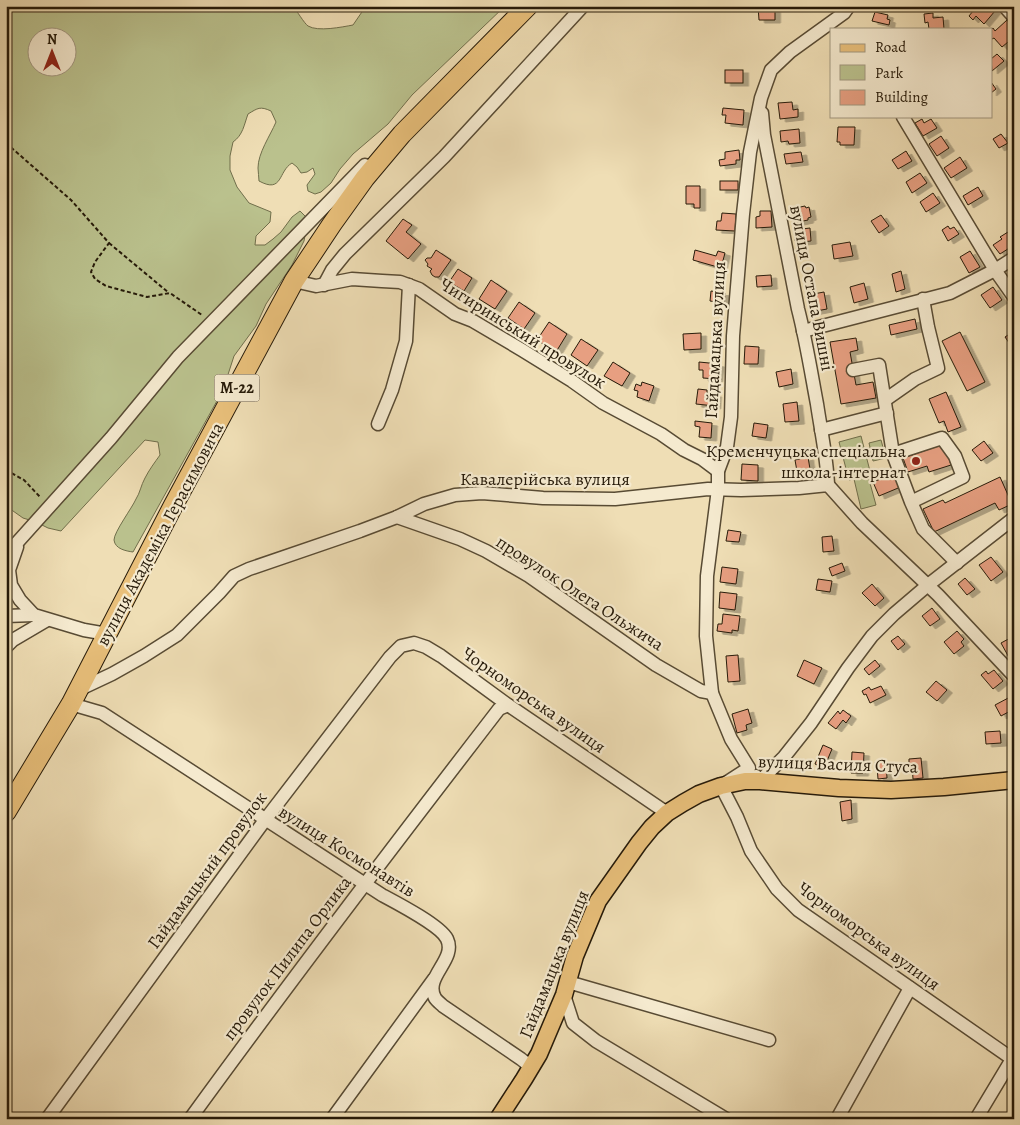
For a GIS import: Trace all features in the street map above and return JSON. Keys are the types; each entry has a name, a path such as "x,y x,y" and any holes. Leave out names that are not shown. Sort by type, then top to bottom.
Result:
{"highway":[{"name":"вулиця Академіка Герасимовича","path":"6,812 75,697 173,506 294,281 332,224 402,134 528,6"}],"main road":[{"name":"вулиця Василя Стуса","path":"721,786 745,782 754,774 839,788 890,790 1014,780"},
{"name":"Гайдамацька вулиця","path":"498,1119 539,1054 566,989 575,956 598,901 652,827 667,813 691,798 721,786"}],"street":[{"path":"324,284 345,254 444,157 583,6"},
{"name":"Гайдамацька вулиця","path":"754,774 732,739 712,693 706,636 707,576 718,489 718,471 727,446 731,417 733,336 750,152 761,98 770,70 790,52 844,13 849,6"},
{"path":"1004,6 1014,18"},
{"name":"вулиця Остапа Вишні","path":"761,98 764,135 803,331 827,465 828,485"},
{"path":"904,118 995,270 1014,297"},
{"path":"6,555 110,438 178,357 378,151 402,134"},
{"path":"803,331 950,293 1014,258"},
{"name":"Чигиринський провулок","path":"294,281 316,286 352,280 400,282 409,285 425,293 455,314 473,321 522,350 603,403 661,434 718,471"},
{"path":"378,424 392,390 406,341 409,285"},
{"path":"884,400 915,379 938,368 923,299"},
{"path":"853,370 879,366 893,454 911,502 923,529 957,563"},
{"path":"821,430 887,413"},
{"path":"893,454 942,438 955,456 964,477 911,502"},
{"path":"828,485 862,523 938,595 1014,676"},
{"name":"Кавалерійська вулиця","path":"75,697 177,635 220,593 234,576 397,517 424,504 455,495 482,493 544,498 615,499 718,489 799,488 828,485"},
{"name":"провулок Олега Ольжича","path":"397,517 460,539 486,551 529,576 656,665 701,691 712,693"},
{"path":"754,774 784,757 811,723 872,636 894,614 1014,518"},
{"path":"20,540 9,570 11,585 20,600 34,615"},
{"path":"6,616 34,615 84,630 107,634"},
{"path":"6,647 13,640 48,620"},
{"name":"Чорноморська вулиця","path":"402,646 414,643 442,656 508,705 667,813"},
{"name":"Гайдамацький провулок","path":"47,1119 265,820 390,657 402,646"},
{"name":"вулиця Космонавтів","path":"75,697 365,883 382,896 405,907 434,926 448,940 449,949 447,958 435,977"},
{"name":"провулок Пилипа Орлика","path":"190,1119 365,883 499,709 508,705"},
{"name":"Чорноморська вулиця","path":"721,786 737,817 751,851 777,889 798,910 1013,1059"},
{"path":"435,977 433,992 436,999 443,1006 531,1067"},
{"path":"332,1119 435,977"},
{"path":"837,1119 910,988"},
{"path":"726,1119 596,1042 573,1023 566,989 769,1040"},
{"path":"976,1119 1013,1059"}],"path":[{"path":"6,143 71,200 109,243 170,293 212,322"},
{"path":"109,243 95,262 91,272 95,279 106,286 147,297 170,293"},
{"path":"6,470 24,480 49,508"}],"green space":[{"path":"6,6 293,6 308,26 324,29 353,25 366,6 505,6 412,95 388,124 353,154 331,183 321,192 315,194 308,191 307,185 315,174 313,168 301,173 292,163 276,183 272,185 259,181 258,168 260,156 276,122 271,111 262,108 248,114 241,133 233,142 230,170 237,187 249,203 271,212 270,222 256,236 255,245 265,245 273,239 292,217 300,211 308,219 304,241 292,265 266,304 256,326 234,356 223,390 133,552 116,546 114,540 137,497 142,483 160,455 158,442 145,440 61,531 23,518 6,506"},
{"path":"861,436 871,475 868,476 876,505 861,509 854,479 849,480 839,442"},
{"path":"881,440 886,458 873,461 869,443"}],"building":[{"path":"758,6 775,6 775,20 759,20"},
{"path":"977,6 989,6 995,11 984,24 976,16 973,20 969,16"},
{"path":"875,12 888,15 889,25 872,21"},
{"path":"933,13 933,18 943,17 944,28 929,28 928,22 925,23 924,14"},
{"path":"1007,20 1014,28 1014,37 1002,47 994,38 992,39 993,28 995,31"},
{"path":"997,54 1004,61 992,71 992,58"},
{"path":"725,70 743,70 743,83 725,83"},
{"path":"992,83 996,89 992,92"},
{"path":"792,102 793,110 798,109 798,117 780,119 778,103"},
{"path":"723,108 744,110 743,125 725,123 726,115 722,115"},
{"path":"922,119 924,123 931,119 937,128 923,136 915,123"},
{"path":"838,127 855,127 854,145 840,145 840,142 837,142"},
{"path":"799,129 800,143 789,144 788,141 781,142 780,131"},
{"path":"1001,134 1008,143 999,148 993,139"},
{"path":"941,136 949,148 937,156 929,144"},
{"path":"739,150 740,160 736,160 736,164 720,166 719,160 725,159 725,152"},
{"path":"906,151 912,161 898,169 892,160"},
{"path":"801,152 803,162 786,164 784,154"},
{"path":"960,157 967,168 951,178 944,168"},
{"path":"920,173 927,183 912,193 906,182"},
{"path":"720,181 738,181 738,190 720,190"},
{"path":"686,186 700,186 700,208 694,208 694,204 686,204"},
{"path":"978,187 983,196 968,205 963,196"},
{"path":"933,193 940,203 926,212 920,202"},
{"path":"805,206 806,208 809,207 811,217 808,220 794,223 791,209"},
{"path":"760,211 771,211 772,227 756,228 756,217 760,216"},
{"path":"722,213 736,214 735,231 716,230 717,221 721,221"},
{"path":"881,215 889,226 879,233 871,221"},
{"path":"403,219 412,225 406,232 421,244 408,259 386,241"},
{"path":"948,226 950,229 954,227 959,234 948,241 942,230"},
{"path":"810,228 811,241 795,241 794,230"},
{"path":"1008,232 1014,241 1014,245 1000,254 993,245"},
{"path":"850,242 853,256 834,259 832,245"},
{"path":"436,250 451,260 439,277 432,275 430,271 432,269 427,266 428,264 425,260 431,258"},
{"path":"695,250 716,256 718,251 725,253 721,268 693,260"},
{"path":"970,251 980,267 969,273 960,257"},
{"path":"458,269 472,278 464,291 449,282"},
{"path":"901,271 905,289 896,292 892,274"},
{"path":"771,275 772,286 757,287 756,276"},
{"path":"491,280 507,291 495,309 479,299"},
{"path":"864,283 868,299 854,303 850,287"},
{"path":"993,287 1002,300 990,308 981,295"},
{"path":"711,291 725,293 724,303 710,301"},
{"path":"824,292 827,309 811,312 808,295"},
{"path":"519,302 535,313 524,329 508,318"},
{"path":"915,319 917,329 891,335 889,325"},
{"path":"549,322 567,334 556,352 537,340"},
{"path":"1014,331 1014,350 1005,337"},
{"path":"960,332 985,382 967,391 942,341"},
{"path":"701,333 701,349 684,350 683,334"},
{"path":"856,338 858,350 850,352 856,385 873,382 876,398 841,404 830,342"},
{"path":"581,339 598,350 587,366 571,355"},
{"path":"745,346 759,347 758,364 744,364"},
{"path":"613,362 630,373 622,386 604,376"},
{"path":"699,362 719,364 717,379 703,378 703,370 699,370"},
{"path":"791,369 793,384 779,387 776,372"},
{"path":"642,382 654,386 649,401 637,397 638,391 634,390 636,384 641,386"},
{"path":"698,389 716,394 715,406 696,404"},
{"path":"946,392 961,427 948,432 944,421 939,423 929,399"},
{"path":"797,402 799,421 785,422 783,404"},
{"path":"695,421 712,423 711,438 699,437 700,427 695,426"},
{"path":"754,423 768,425 766,438 752,436"},
{"path":"984,441 993,453 981,461 972,450"},
{"path":"944,444 951,465 929,472 927,466 908,472 903,458"},
{"path":"808,457 811,475 798,477 795,460"},
{"path":"742,464 758,465 758,481 741,480"},
{"path":"898,472 903,486 879,496 873,482"},
{"path":"1000,477 1012,504 999,510 995,503 934,532 923,509 943,500 945,503"},
{"path":"728,530 741,532 739,542 726,541"},
{"path":"832,536 834,551 823,552 822,537"},
{"path":"991,557 1003,572 991,581 979,565"},
{"path":"842,563 845,571 832,576 829,568"},
{"path":"722,567 738,569 736,584 720,582"},
{"path":"965,578 975,589 967,595 958,584"},
{"path":"818,579 832,581 830,592 816,590"},
{"path":"872,584 884,598 875,606 862,593"},
{"path":"720,592 737,594 735,610 719,608"},
{"path":"932,608 940,619 930,626 922,616"},
{"path":"723,614 740,616 738,631 732,630 732,633 717,631 718,624 722,624"},
{"path":"957,631 964,639 961,642 964,646 954,654 944,642"},
{"path":"898,636 905,644 898,650 891,641"},
{"path":"1014,636 1014,662 1012,663 1001,643"},
{"path":"738,655 740,681 728,682 726,656"},
{"path":"804,660 822,668 814,684 797,676"},
{"path":"875,660 880,666 869,675 864,669"},
{"path":"994,670 1003,681 993,689 981,675 986,671 988,674"},
{"path":"936,681 947,690 937,701 926,692"},
{"path":"881,686 886,695 870,703 866,694 864,695 862,691 869,687 871,690"},
{"path":"1012,696 1014,698 1014,709 1001,716 995,705"},
{"path":"748,709 752,723 746,725 747,730 737,733 732,714"},
{"path":"843,710 851,716 846,723 843,720 836,729 828,723 838,711 840,714"},
{"path":"1000,731 1001,743 986,744 985,732"},
{"path":"823,745 832,749 824,768 815,764"},
{"path":"852,752 864,753 863,773 851,773"},
{"path":"921,758 923,778 913,779 912,764 909,764 909,759"},
{"path":"875,762 886,762 887,778 878,779"},
{"path":"851,800 852,819 842,821 840,802"}],"place":[{"name":"Кременчуцька спеціальна школа-інтернат","path":"916,461"}]}
